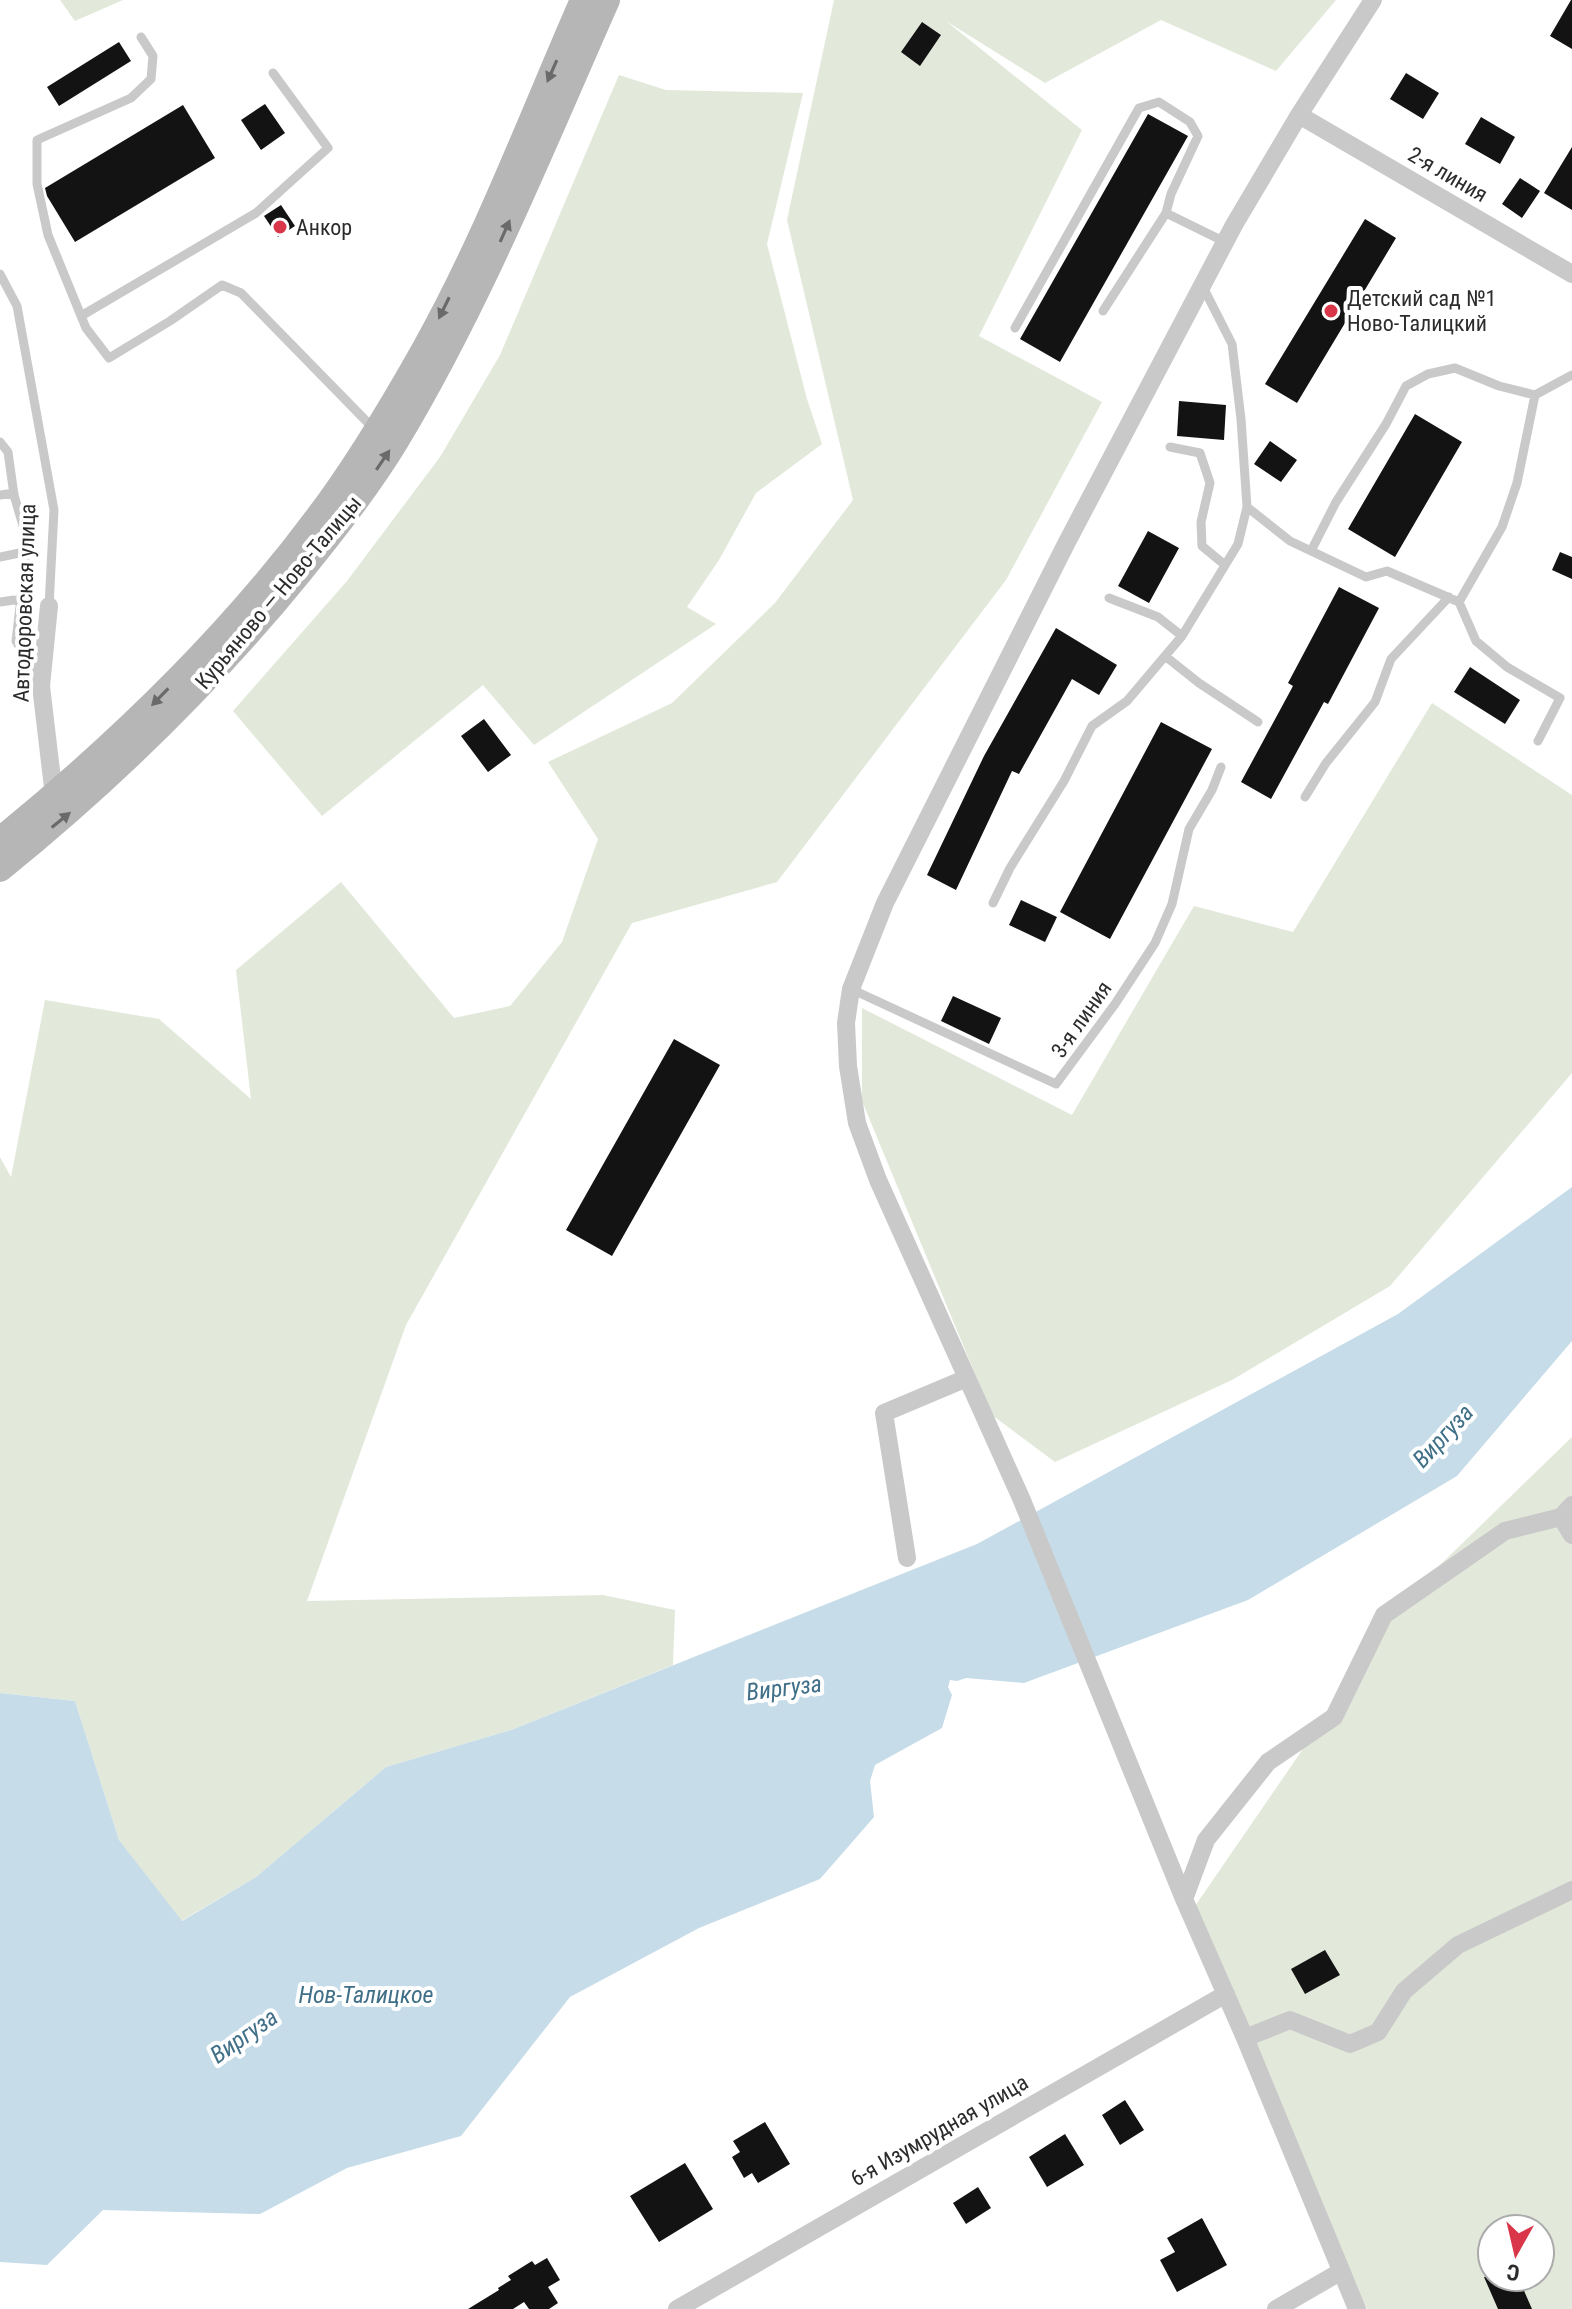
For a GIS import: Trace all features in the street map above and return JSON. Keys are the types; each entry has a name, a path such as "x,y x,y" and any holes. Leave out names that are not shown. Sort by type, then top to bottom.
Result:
{"main road":[{"name":"Курьяново — Ново-Талицы","path":"0,840 54,796 157,701 236,616 316,520 426,347 475,246 583,0"},
{"name":"Курьяново — Ново-Талицы","path":"0,869 69,813 175,715 255,627 335,529 361,492 395,443 450,345 496,252 607,0"}],"street":[{"path":"1357,2309 1184,1899 1021,1498 878,1180 857,1123 848,1066 846,1023 851,989 885,903 1067,542 1225,242 1299,115 1373,0"},
{"name":"2-я линия","path":"1299,115 1572,274"},
{"name":"Автодоровская улица","path":"49,606 41,683 54,796"},
{"path":"907,1558 884,1413 967,1378"},
{"path":"1184,1899 1206,1840 1268,1762 1334,1717 1384,1615 1505,1531 1567,1511 1572,1535"},
{"path":"1245,2038 1290,2020 1350,2044 1378,2032 1404,1991 1458,1945 1572,1890"},
{"name":"6-я Изумрудная улица","path":"677,2309 1226,1994"},
{"path":"1276,2309 1340,2272"}],"lane":[{"path":"141,37 153,56 151,79 131,98 37,140 37,184 48,235 86,328 109,358 222,285 241,293 375,430"},
{"path":"81,316 256,213 328,148 273,73"},
{"path":"1015,328 1139,108 1159,102 1190,122 1198,136 1171,194 1166,213 1103,311"},
{"path":"1166,213 1225,242"},
{"name":"Автодоровская улица","path":"0,274 17,306 54,510 49,606"},
{"path":"993,903 1010,868 1064,781 1092,726 1127,701 1182,636 1238,544 1247,507 1232,344 1202,285"},
{"path":"1311,551 1336,502 1386,424 1406,386 1428,374 1455,368 1499,386 1535,395 1572,375"},
{"path":"1305,797 1326,763 1375,702 1391,659 1454,599 1502,527 1517,483 1535,395"},
{"path":"0,442 8,452 14,493 24,529 16,641 41,683"},
{"path":"1170,447 1200,453 1210,483 1201,522 1202,546 1225,565"},
{"path":"0,495 14,493"},
{"path":"1247,507 1290,541 1366,577 1387,571 1454,599 1476,641 1507,667 1560,698 1538,741"},
{"path":"0,557 24,552"},
{"path":"1109,598 1158,617 1182,636"},
{"path":"0,602 20,602"},
{"path":"1165,656 1258,722"},
{"name":"3-я линия","path":"851,989 1056,1084 1155,943 1172,904 1189,829 1212,790 1221,767"}],"green space":[{"path":"60,0 123,0 75,21"},
{"path":"834,0 1336,0 1276,71 1161,20 1045,83 946,21 1082,130 979,336 1102,402 1006,580 777,882 632,923 406,1325 307,1601 603,1595 675,1610 673,1665 511,1730 386,1767 256,1877 181,1921 119,1840 75,1701 0,1693 0,1157 11,1177 45,1000 159,1019 251,1099 236,970 341,882 454,1018 510,1006 562,942 598,839 548,762 672,703 775,603 853,500 787,220"},
{"path":"619,75 666,90 803,93 767,244 807,399 822,444 756,493 719,560 687,607 716,624 534,745 483,685 322,816 233,711 347,581 440,457 500,355"},
{"path":"1432,703 1572,795 1572,1073 1390,1286 1232,1380 1055,1462 992,1415 862,1101 862,1008 1072,1115 1194,906 1293,932"},
{"path":"1572,1437 1572,2309 1367,2309 1193,1909 1408,1596"}],"water":[{"name":"Нов-Талицкое","path":"1572,1187 1572,1341 1457,1476 1248,1600 1024,1683 966,1678 950,1680 948,1687 952,1695 942,1728 875,1765 870,1781 874,1817 820,1879 699,1928 570,1997 461,2136 347,2168 260,2214 103,2210 47,2265 0,2262 0,1693 75,1701 119,1840 182,1921 256,1877 386,1767 511,1730 977,1544 1398,1314"}],"building":[{"path":"1572,0 1572,49 1550,36"},
{"path":"922,22 941,35 920,66 901,52"},
{"path":"119,42 131,61 59,106 47,87"},
{"path":"1406,73 1439,93 1423,119 1390,99"},
{"path":"265,104 285,133 261,150 241,120"},
{"path":"183,105 215,158 75,242 45,188"},
{"path":"1148,114 1188,136 1060,362 1020,339"},
{"path":"1481,117 1515,137 1500,164 1465,144"},
{"path":"1572,147 1572,210 1544,193"},
{"path":"1520,178 1540,191 1522,218 1502,204"},
{"path":"281,205 295,226 278,237 264,216"},
{"name":"Детский сад №1 Ново-Талицкий","path":"1365,219 1396,238 1297,403 1265,384"},
{"path":"1179,401 1226,405 1224,440 1177,436"},
{"path":"1415,414 1462,442 1395,557 1348,529"},
{"path":"1270,441 1297,460 1281,482 1254,464"},
{"path":"1148,531 1179,548 1149,603 1118,586"},
{"path":"1560,552 1572,557 1572,579 1552,570"},
{"path":"1339,587 1379,608 1328,704 1324,702 1271,799 1241,782 1293,686 1288,683"},
{"path":"1056,628 1117,665 1099,695 1072,679 1019,774 1012,771 956,890 927,875 984,756"},
{"path":"1470,667 1520,700 1505,724 1454,692"},
{"path":"484,719 511,755 488,772 461,736"},
{"path":"1161,722 1212,749 1110,939 1060,912"},
{"path":"1021,900 1057,917 1045,942 1009,925"},
{"path":"953,996 1001,1018 989,1044 941,1021"},
{"path":"674,1039 720,1065 612,1256 566,1230"},
{"path":"1325,1950 1340,1975 1305,1994 1291,1969"},
{"path":"1125,2100 1144,2130 1120,2145 1102,2115"},
{"path":"765,2122 790,2164 758,2183 752,2173 744,2178 732,2157 740,2152 733,2141"},
{"path":"1065,2134 1084,2165 1047,2187 1029,2157"},
{"path":"685,2163 713,2209 659,2242 630,2196"},
{"path":"978,2187 991,2208 966,2224 953,2203"},
{"path":"1202,2218 1227,2265 1177,2292 1160,2260 1175,2252 1167,2238"},
{"path":"547,2258 560,2280 548,2287 558,2303 549,2309 529,2309 524,2302 513,2309 468,2309 499,2290 511,2280 508,2276 532,2261 535,2265"},
{"path":"1491,2293 1525,2293 1532,2309 1498,2309"}],"place":[{"name":"Анкор","path":"280,227"},
{"name":"Детский сад №1 Ново-Талицкий","path":"1331,311"}],"water label":[{"name":"Виргуза","path":"1443,1436"},
{"name":"Виргуза","path":"784,1688"},
{"name":"Виргуза","path":"244,2036"}]}
